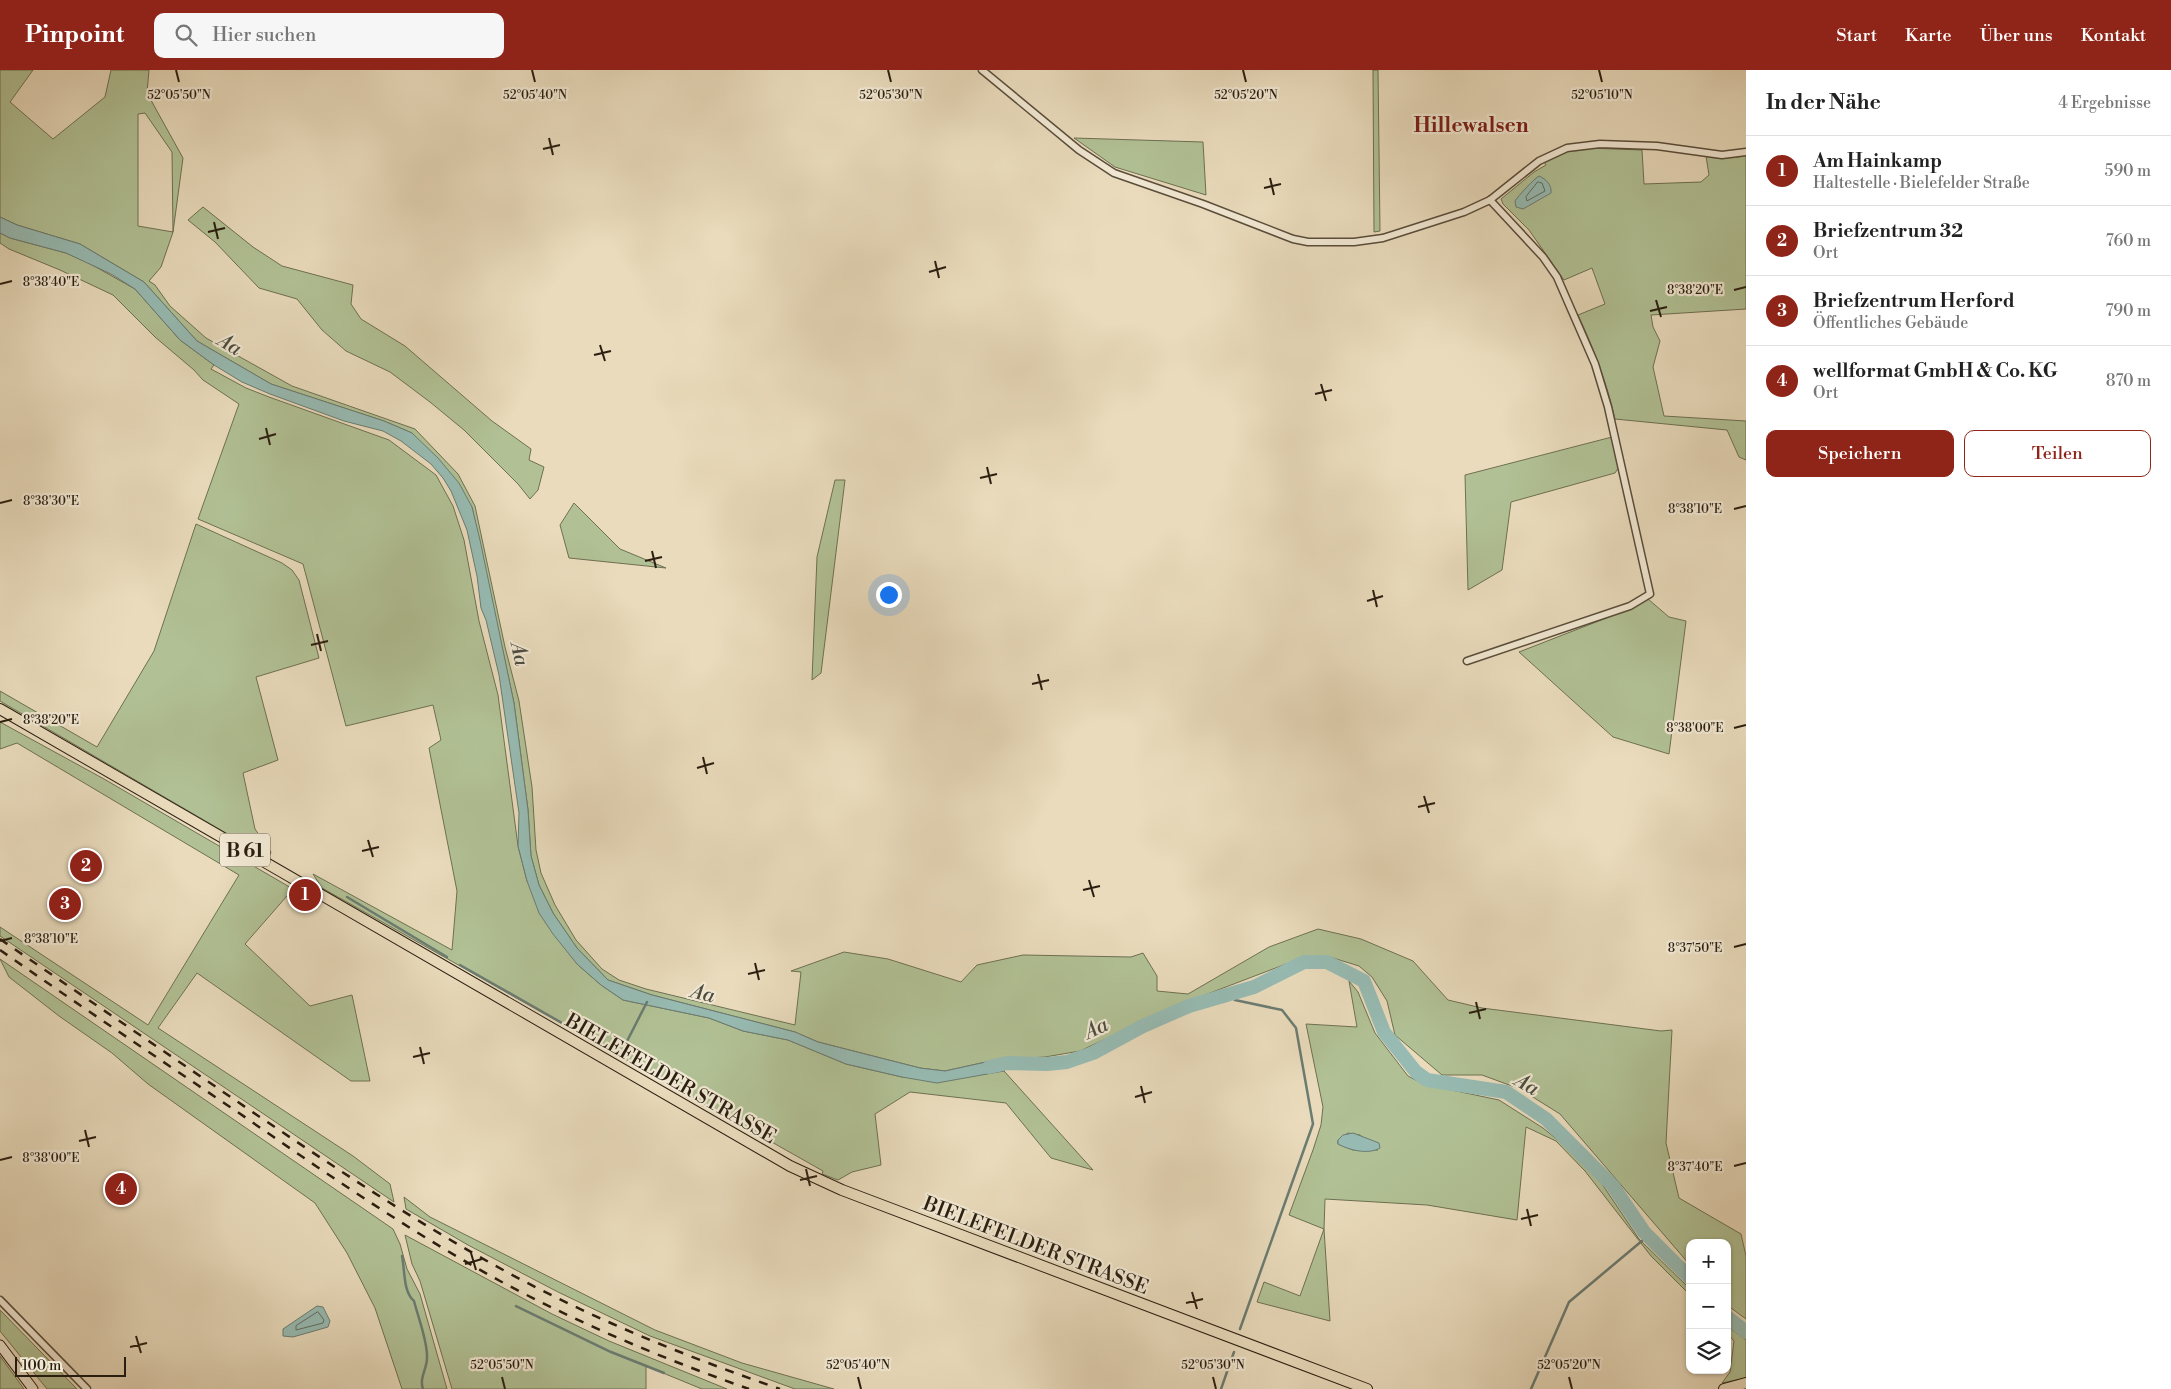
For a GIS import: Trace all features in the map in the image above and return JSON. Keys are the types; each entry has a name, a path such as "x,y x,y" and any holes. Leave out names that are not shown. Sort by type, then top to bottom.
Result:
{"main road":[{"name":"BIELEFELDER STRASSE","path":"0,709 790,1166 842,1190 1367,1389"},
{"path":"0,1345 33,1389"},
{"path":"1724,1389 1746,1383"}],"street":[{"path":"982,70 1078,150 1114,173 1204,204 1292,239 1321,243 1354,242 1383,238 1439,221 1490,200 1539,161 1567,148 1583,144 1657,146 1722,155 1746,152"},
{"path":"1467,661 1630,606 1650,594 1608,407 1595,364 1557,277 1543,258 1490,200"},
{"path":"0,1300 87,1389"}],"green space":[{"path":"0,70 33,70 10,102 53,139 105,97 111,70 149,70 147,93 183,158 173,232 161,267 149,281 155,285 170,306 206,338 292,386 415,429 458,474 475,506 505,647 519,701 532,787 536,850 541,873 555,905 576,940 602,969 619,980 646,989 795,1025 801,972 791,971 844,952 888,959 961,982 977,965 1023,955 1131,957 1143,953 1157,976 1157,991 1188,994 1269,947 1318,929 1361,939 1413,961 1448,1000 1482,1008 1661,1031 1672,1030 1666,1143 1679,1198 1741,1234 1746,1256 1746,1319 1731,1308 1731,1239 1686,1239 1686,1260 1560,1114 1520,1089 1482,1075 1442,1075 1395,1035 1387,1001 1372,977 1359,966 1330,957 1307,956 1176,1006 1080,1051 1045,1057 995,1060 945,1071 920,1068 818,1042 795,1032 652,995 608,980 577,948 553,913 539,885 531,856 528,810 514,703 472,507 412,433 384,421 271,384 197,341 144,282 80,244 17,225 0,217","holes":["145,113 172,152 173,232 138,226 138,114"]},
{"path":"1373,70 1378,70 1380,231 1374,232"},
{"path":"1074,138 1203,142 1206,195 1115,167"},
{"path":"1586,148 1642,150 1644,184 1701,182 1709,175 1706,156 1738,157 1746,155 1746,309 1651,315 1653,327 1660,341 1653,367 1664,416 1746,421 1746,460 1739,457 1727,430 1615,419 1600,366 1578,315 1605,304 1592,268 1564,280 1529,230 1503,204 1501,199 1534,172 1546,165 1544,162 1559,154"},
{"path":"203,207 253,247 282,266 353,285 351,304 361,319 405,346 492,421 531,449 529,460 544,467 538,490 530,499 518,484 464,430 390,372 346,351 322,330 297,299 259,288 215,242 188,220"},
{"path":"0,233 10,238 66,253 87,262 135,289 180,340 214,365 211,369 246,388 389,440 436,475 453,506 464,540 479,621 498,695 518,846 527,881 577,964 601,985 623,1000 709,1018 743,1031 788,1040 846,1064 902,1077 1004,1071 1093,1170 1051,1158 1006,1103 910,1092 875,1114 881,1165 852,1172 838,1180 822,1174 823,1171 322,888 313,874 452,950 457,891 429,748 441,740 433,705 346,726 303,564 198,519 239,404 203,380 155,337 113,295 9,249 0,243"},
{"path":"1612,437 1619,467 1615,473 1511,502 1502,570 1468,590 1465,475"},
{"path":"835,480 845,480 821,673 812,680 817,557"},
{"path":"574,503 620,549 666,568 569,558 560,525"},
{"path":"196,524 282,563 292,570 299,580 319,658 256,677 278,760 243,773 255,829 271,852 270,855 262,854 0,701 0,691 97,747 154,651"},
{"path":"1648,599 1669,617 1686,621 1669,754 1613,737 1519,652 1632,608"},
{"path":"0,722 104,779 293,889 245,944 310,1006 352,995 370,1081 351,1081 197,973 158,1028 353,1156 390,1184 394,1202 0,936 0,927 148,1025 239,875 17,743 0,749"},
{"path":"0,959 393,1229 400,1244 407,1269 420,1294 447,1389 402,1389 375,1308 347,1253 315,1203 148,1084 112,1053 59,1016 9,977"},
{"path":"1349,981 1358,992 1375,1033 1408,1076 1423,1084 1499,1100 1543,1128 1570,1150 1602,1184 1639,1239 1686,1285 1686,1291 1651,1256 1585,1171 1556,1141 1526,1127 1517,1220 1427,1205 1325,1199 1324,1229 1289,1215 1321,1125 1323,1107 1306,1024 1357,1027","holes":["1348,1133 1360,1135 1378,1150 1353,1150 1338,1144 1338,1140"]},
{"path":"404,1197 430,1217 655,1330 742,1363 834,1389 795,1389 650,1336 558,1292 468,1245 406,1209"},
{"path":"1324,1229 1330,1321 1257,1302 1264,1282 1300,1296"},
{"path":"405,1235 552,1314 609,1341 727,1389 702,1389 646,1366 646,1389 452,1389 420,1281 412,1264"},
{"path":"0,1310 77,1389 47,1389 0,1331"},
{"path":"1731,1329 1746,1340 1746,1378 1722,1383 1729,1374 1731,1374 1734,1341 1731,1338"},
{"path":"0,1356 24,1389 0,1389"}],"water":[{"path":"1539,176 1551,187 1551,193 1523,209 1516,207 1516,199"},
{"path":"0,217 17,225 80,244 144,282 197,341 271,384 384,421 412,433 438,458 459,483 472,507 514,703 528,810 531,856 539,885 553,913 577,948 608,980 652,995 795,1032 818,1042 920,1068 945,1071 995,1060 1008,1063 1004,1071 937,1083 902,1077 846,1064 788,1040 743,1031 709,1018 623,1000 601,985 577,964 553,934 539,913 527,881 518,846 519,813 499,675 486,620 481,608 477,576 467,530 451,491 443,478 431,464 401,441 383,431 344,421 242,382 214,365 180,340 135,289 111,274 66,253 10,238 0,233"},
{"path":"1353,1133 1379,1143 1380,1148 1370,1151 1359,1151 1338,1144 1338,1140 1343,1135"},
{"path":"317,1306 323,1307 330,1321 328,1327 293,1337 283,1336 283,1329"}],"waterway":[{"path":"347,897 447,957"},
{"name":"Aa","path":"989,1067 1008,1063 1047,1064 1067,1062 1093,1053 1143,1026 1189,1006 1254,987 1304,962 1327,962 1364,981 1384,1032 1416,1072 1427,1080 1506,1092 1546,1119 1613,1186 1644,1232 1686,1274"},
{"path":"460,965 620,1056"},
{"path":"1228,994 1235,1000 1282,1010 1296,1028 1313,1124 1240,1329"},
{"path":"623,1049 647,1002"},
{"path":"1531,1389 1569,1302 1643,1240 1644,1232"},
{"path":"402,1256 406,1286 410,1297 414,1301 426,1345 427,1358 422,1381 423,1389"},
{"path":"516,1306 611,1352 664,1373"},
{"name":"Aa","path":"1731,1320 1746,1332"},
{"path":"1221,1389 1234,1352"}],"railway":[{"path":"0,939 313,1153 472,1253 606,1321 674,1350 780,1389"},
{"path":"0,950 335,1179 466,1262 530,1297 592,1326 685,1366 749,1389"}],"place":[{"name":"Briefzentrum 32","path":"86,866"},
{"name":"Am Hainkamp","path":"305,895"},
{"name":"Briefzentrum Herford","path":"65,904"},
{"name":"wellformat GmbH & Co. KG","path":"121,1189"}],"district":[{"name":"Hillewalsen","path":"1471,125"}]}
